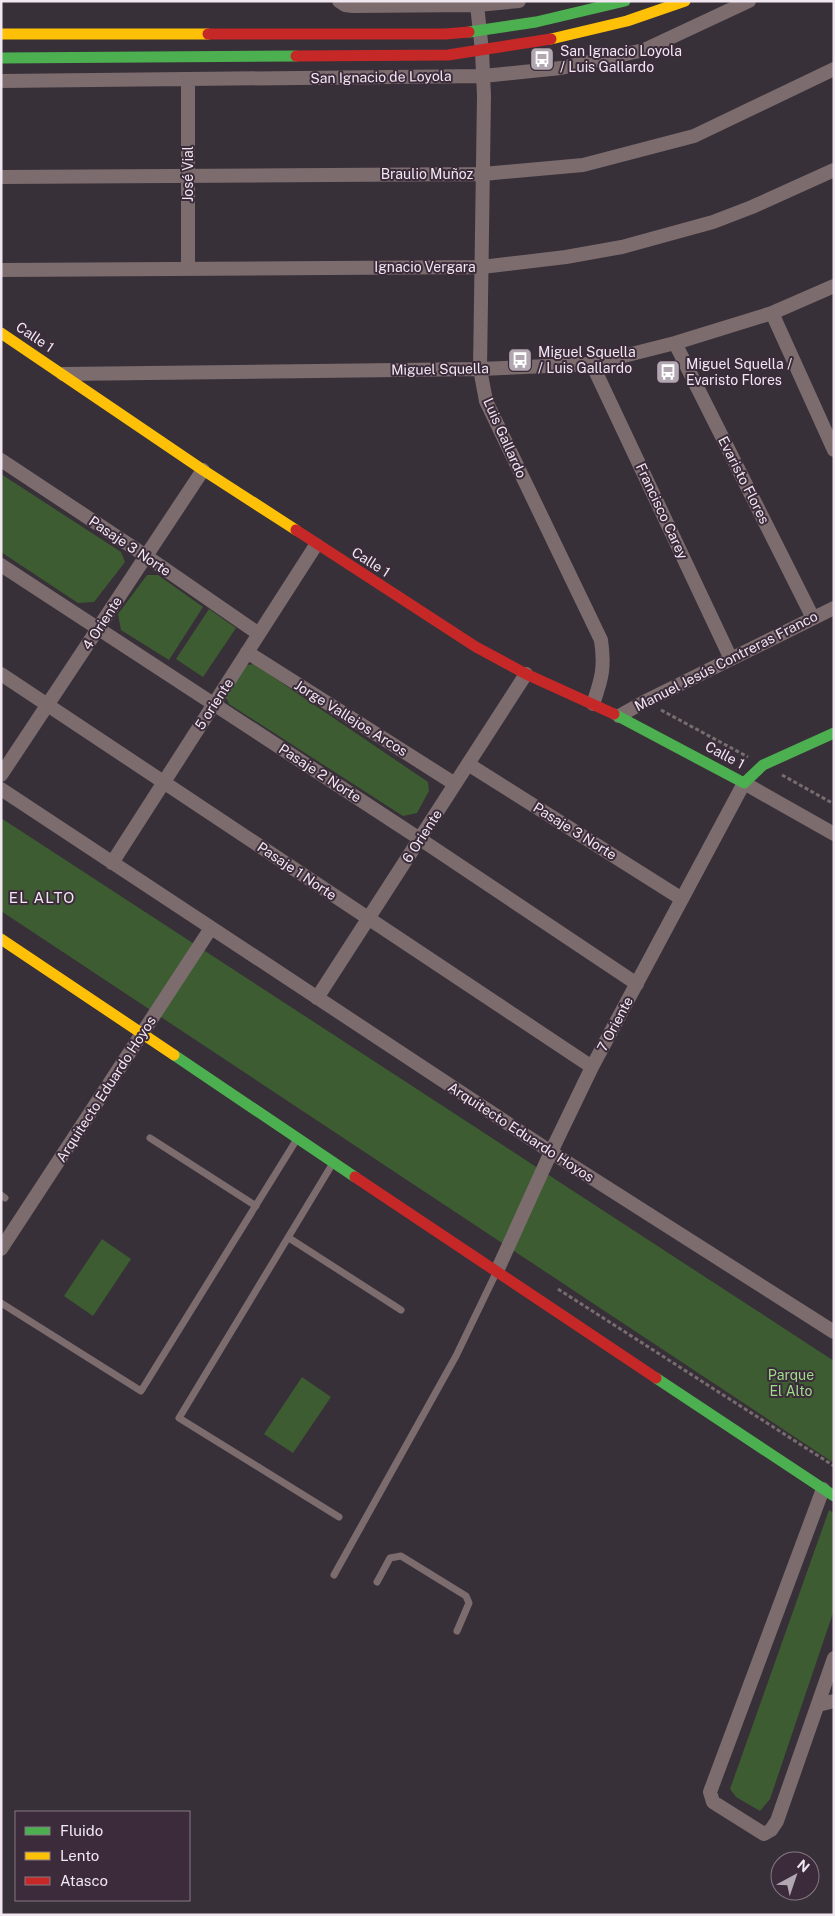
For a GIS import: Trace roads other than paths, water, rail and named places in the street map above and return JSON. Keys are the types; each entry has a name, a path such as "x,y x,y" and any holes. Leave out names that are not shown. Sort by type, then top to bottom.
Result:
{"street":[{"path":"339,2 353,6 519,1"},
{"path":"1,34 445,34 479,31 560,18 625,1"},
{"name":"San Ignacio de Loyola","path":"1,58 448,55 518,46 590,32 626,23 685,1"},
{"name":"San Ignacio de Loyola","path":"1,81 483,76 561,68 644,50 749,1"},
{"name":"Luis Gallardo","path":"477,3 483,76 480,369 486,401 600,640 604,659 602,678 593,704"},
{"name":"Braulio Muñoz","path":"1,177 483,174 583,165 694,136 834,69"},
{"name":"José Vial","path":"188,79 188,269"},
{"name":"Ignacio Vergara","path":"1,270 482,267 566,258 622,247 713,222 752,207 834,170"},
{"name":"Miguel Squella","path":"63,374 480,369 592,364 675,343 772,313 834,286"},
{"path":"772,313 834,450"},
{"name":"Calle 1","path":"1,333 316,545 476,647 526,674 619,716 744,783"},
{"name":"Evaristo Flores","path":"675,343 813,618"},
{"name":"Francisco Carey","path":"592,364 731,658"},
{"name":"Pasaje 3 Norte","path":"1,460 259,634"},
{"name":"4 Oriente","path":"1,775 203,470"},
{"name":"5 oriente","path":"112,863 316,545"},
{"name":"Pasaje 2 Norte","path":"1,565 420,839 637,984"},
{"name":"Manuel Jesús Contreras Franco","path":"619,716 731,658 834,608"},
{"name":"Jorge Vallejos Arcos","path":"247,652 455,784"},
{"name":"Pasaje 1 Norte","path":"1,674 592,1067"},
{"name":"6 Oriente","path":"317,998 526,674"},
{"path":"834,733 763,765 744,783 834,834"},
{"name":"Pasaje 3 Norte","path":"468,764 682,899"},
{"name":"7 Oriente","path":"497,1271 592,1067 744,783"},
{"name":"Arquitecto Eduardo Hoyos","path":"1,789 551,1152 834,1332"},
{"name":"Arquitecto Eduardo Hoyos","path":"1,1249 211,928"},
{"path":"1,939 828,1492 710,1792 713,1802 764,1834 771,1830 777,1821 834,1658"},
{"path":"818,1705 834,1701"}],"lane":[{"path":"150,1138 256,1206"},
{"path":"1,1303 142,1391 297,1138"},
{"path":"333,1162 179,1418 339,1517"},
{"path":"289,1238 401,1310"},
{"path":"334,1575 456,1356 497,1271"},
{"path":"377,1582 390,1558 401,1556 466,1596 469,1603 457,1631"}],"place":[{"name":"San Ignacio Loyola / Luis Gallardo","path":"542,59"},
{"name":"Miguel Squella / Luis Gallardo","path":"520,360"},
{"name":"Miguel Squella / Evaristo Flores","path":"668,372"}],"district":[{"name":"EL ALTO","path":"42,897"}],"park label":[{"name":"Parque El Alto","path":"791,1384"}]}
